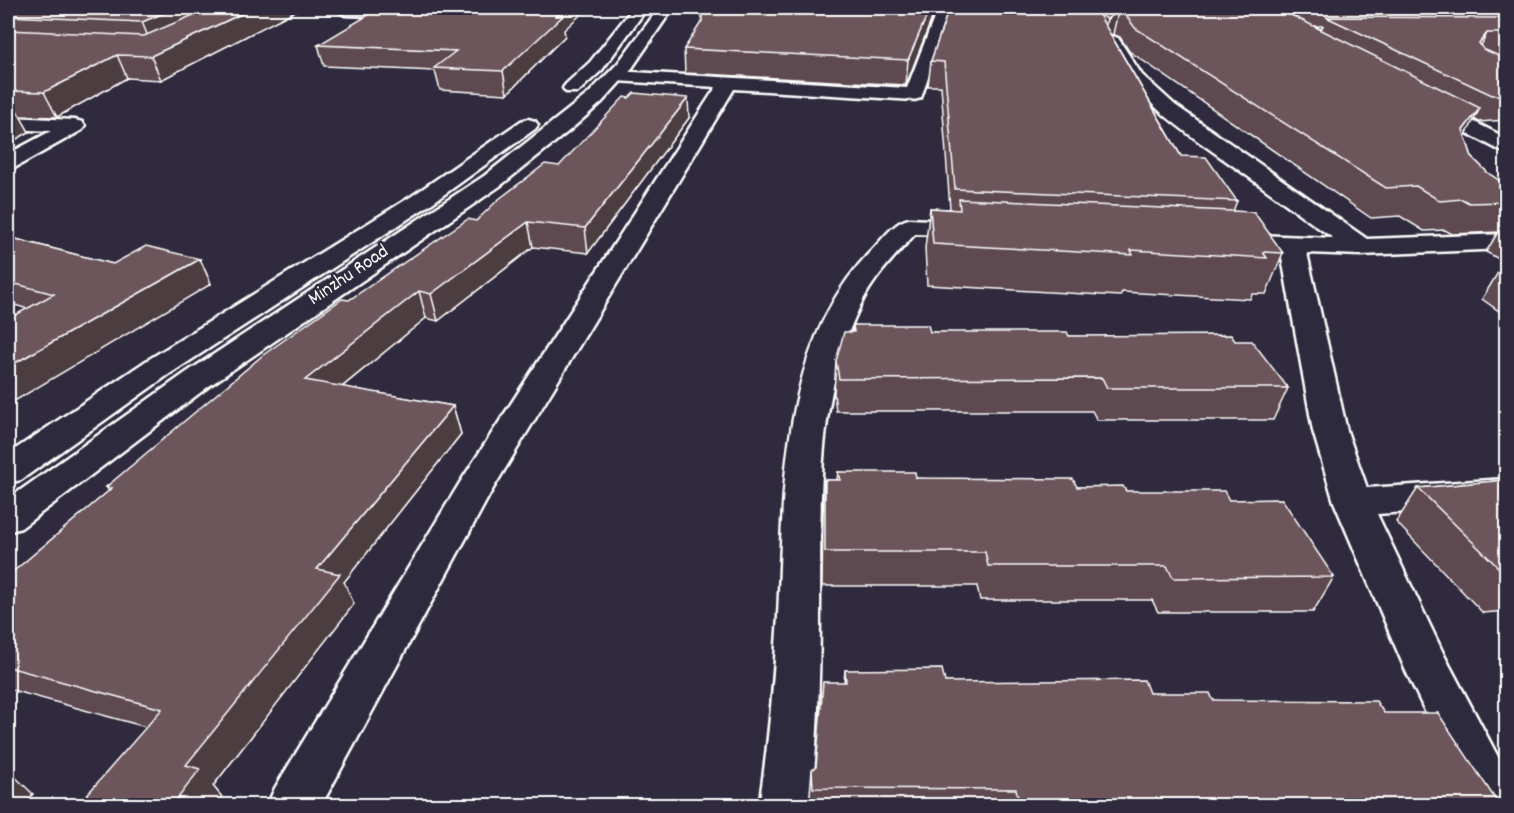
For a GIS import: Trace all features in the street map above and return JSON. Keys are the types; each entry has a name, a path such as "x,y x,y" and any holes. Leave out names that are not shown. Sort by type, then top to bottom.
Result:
{"main road":[{"path":"340,8 345,11 431,15"},
{"name":"Minzhu Road","path":"8,471 157,368 420,201 533,122 596,66 641,8"},
{"name":"Minzhu Road","path":"8,518 198,379 492,180 563,126 616,76 666,8"},
{"path":"616,76 914,94 945,8"},
{"path":"1113,40 1123,60 1140,82 1178,117 1361,247"},
{"path":"293,806 474,490 728,83"},
{"path":"1413,97 1506,146"},
{"path":"8,123 75,126 8,162"},
{"path":"785,806 797,676 804,459 812,404 824,357 844,306 857,284 890,243 909,226 991,230"},
{"path":"1212,241 1361,247 1506,241"},
{"path":"1293,245 1330,431 1353,502 1413,638 1497,806"},
{"path":"1353,502 1506,492"}],"building":[{"path":"8,8 176,8 142,22 8,16"},
{"path":"210,8 254,8 151,56 117,55 44,92 8,91 8,30 144,36"},
{"path":"380,8 565,8 556,16 563,16 503,71 434,68 456,51 318,45"},
{"path":"727,8 930,8 908,60 684,49 702,21 702,13"},
{"path":"949,8 1277,8 1480,108 1463,130 1472,157 1488,173 1506,185 1506,202 1469,203 1462,199 1440,201 1416,186 1386,188 1135,28 1125,14 1118,12 1107,19 1098,13 1181,156 1206,157 1237,201 955,189 944,62 931,61"},
{"path":"1326,17 1506,18 1506,33 1487,33 1479,43 1483,49 1506,59 1506,95 1492,95"},
{"path":"634,93 688,98 585,228 528,222 431,294 419,291 305,380 453,406 317,569 340,574 186,765 200,769 172,806 77,806 162,709 8,667 8,576 112,488 106,487 263,355 342,299 349,300 468,219 476,221 499,199 545,164 559,166 624,97 629,98"},
{"path":"959,199 1254,212 1283,253 1263,252 1267,258 1131,250 1133,255 933,244 930,208 960,210"},
{"path":"8,237 113,264 146,246 200,259 8,367 8,319 54,294 8,282"},
{"path":"853,325 928,325 930,332 1067,332 1069,336 1231,335 1235,341 1252,341 1288,388 1107,388 1102,378 839,379 836,361 844,332 854,332"},
{"path":"838,472 915,472 916,478 1073,479 1077,487 1123,486 1126,491 1224,491 1229,500 1282,499 1334,577 1173,578 1167,566 988,566 985,552 825,552 825,480 840,480"},
{"path":"1506,480 1506,575 1418,488"},
{"path":"942,669 945,682 1144,680 1149,693 1210,693 1213,700 1376,701 1384,713 1438,713 1500,806 1020,805 1016,789 813,788 812,770 816,767 823,682 846,682 845,670"}]}
